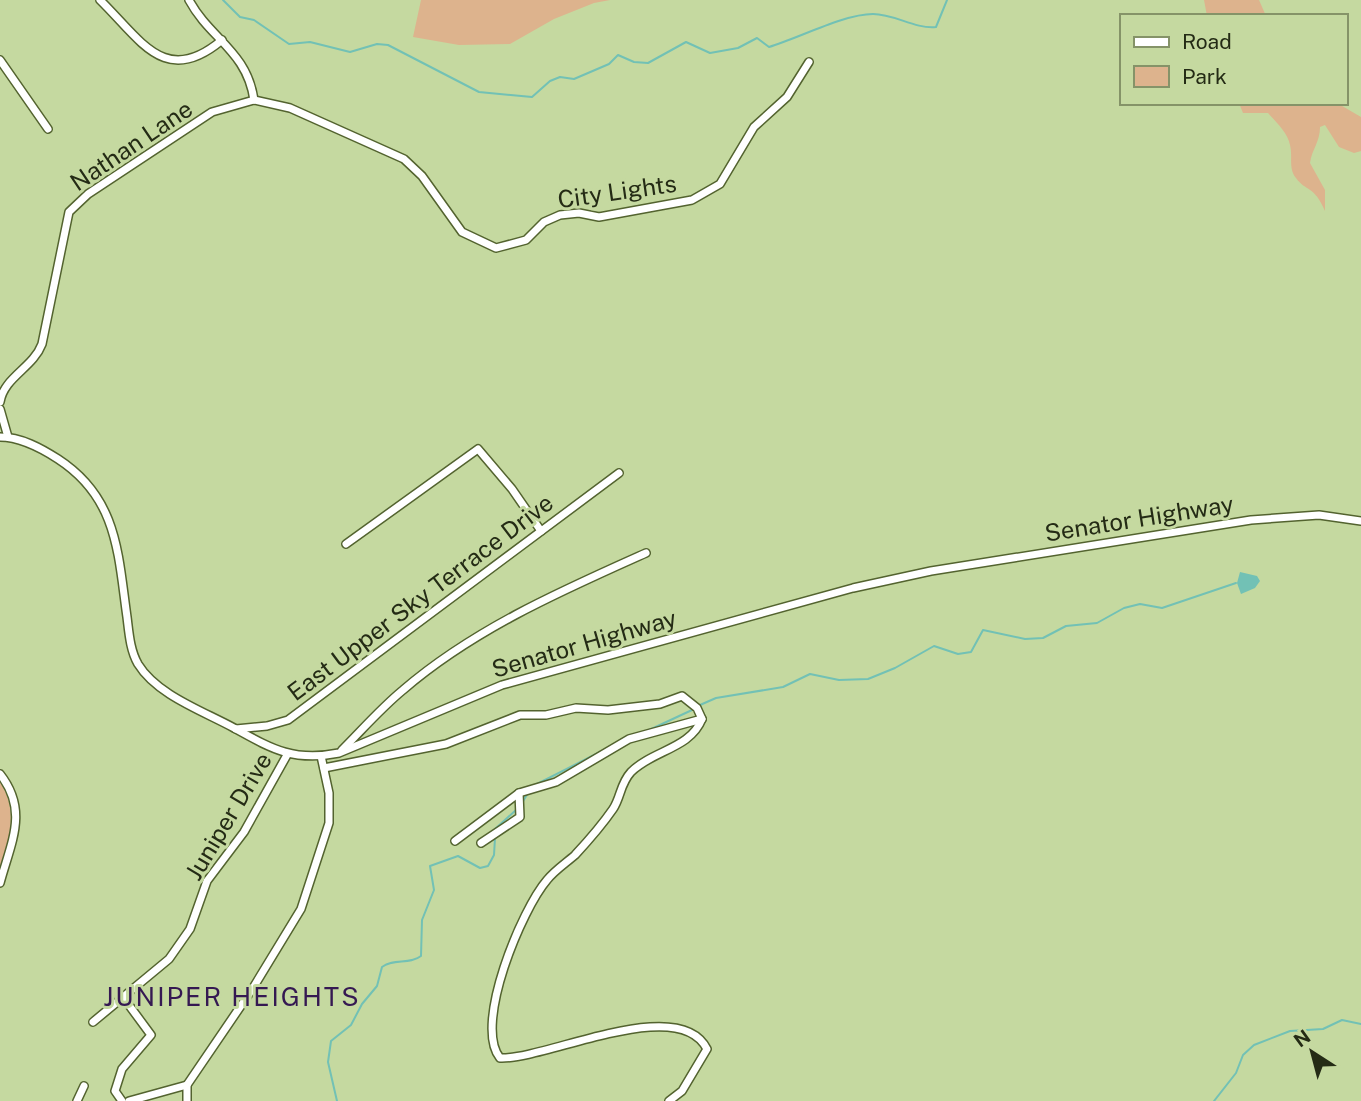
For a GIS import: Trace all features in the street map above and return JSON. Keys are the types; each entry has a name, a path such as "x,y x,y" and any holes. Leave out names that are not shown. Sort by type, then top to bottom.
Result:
{"street":[{"path":"100,0 154,52 167,60 187,62 203,56 222,40"},
{"path":"189,0 203,22 222,40 247,71 254,100"},
{"path":"0,60 48,130"},
{"name":"City Lights","path":"254,100 290,108 404,159 422,176 462,232 496,248 526,240 544,222 560,215 579,213 599,217 692,200 706,194 720,184 754,127 781,104 809,62"},
{"name":"Nathan Lane","path":"0,402 5,387 38,355 42,345 69,212 88,194 212,113 254,100"},
{"path":"0,409 4,437"},
{"name":"Senator Highway","path":"4,437 44,450 68,466 89,485 106,509 119,561 132,648 138,664 161,687 287,755 321,756 339,753 502,685 853,588 931,571 1251,520 1319,515 1361,521"},
{"path":"346,544 478,449 512,489 541,531"},
{"name":"East Upper Sky Terrace Drive","path":"235,729 267,726 288,720 619,473"},
{"path":"339,753 403,690 473,639 557,593 646,554"},
{"path":"324,768 446,744 520,715 546,715 576,708 608,710 660,704 682,696 697,708 702,719 698,730 687,740 650,757 632,771 621,785 615,807 576,854 546,880 519,933 494,995 491,1023 491,1042 500,1058 511,1059 559,1044 657,1025 681,1030 702,1040 707,1049 682,1091 669,1101"},
{"path":"455,841 519,793 556,782 629,739 702,719"},
{"name":"Juniper Drive","path":"93,1022 169,959 190,929 207,881 244,832 287,755"},
{"path":"187,1101 187,1085 253,988 301,909 329,823 329,793 321,756"},
{"path":"0,775 15,795 18,818 0,883"},
{"path":"481,843 520,817 519,793"},
{"path":"122,1101 115,1091 122,1069 150,1035 123,997"},
{"path":"130,1101 187,1085"},
{"path":"77,1101 84,1086"}],"green space":[{"path":"421,0 610,0 594,3 554,19 510,44 459,45 413,37"},
{"path":"1204,0 1259,0 1265,14 1207,14"},
{"path":"1240,105 1340,105 1361,117 1361,151 1354,153 1339,147 1325,125 1320,127 1310,163 1325,190 1325,211 1314,193 1294,174 1290,145 1281,128 1268,113 1243,113"},
{"path":"0,782 6,792 11,813 7,845 0,867"}],"water":[{"path":"1240,572 1257,576 1260,581 1255,588 1241,594 1237,583"}],"waterway":[{"path":"223,0 240,17 254,20 289,44 310,42 350,52 377,44 388,45 479,92 532,97 550,81 560,77 574,79 609,64 618,55 634,62 648,63 686,42 710,53 738,48 757,38 769,47 835,22 873,14 920,26 936,27 947,0"},
{"path":"700,705 716,698 783,687 810,674 839,680 868,679 895,668 934,646 958,654 971,652 983,630 1025,639 1043,638 1066,626 1097,623 1124,608 1140,604 1162,608 1236,583"},
{"path":"647,731 692,710"},
{"path":"533,786 600,752"},
{"path":"522,803 528,793"},
{"path":"495,829 516,810"},
{"path":"337,1101 328,1062 331,1041 351,1025 362,1004 377,986 382,967 421,956 422,920 434,890 430,866 458,856 480,868 488,866 494,855 495,838"},
{"path":"1214,1101 1236,1073 1243,1055 1254,1045 1290,1031 1323,1029 1342,1020 1361,1024"}],"district":[{"name":"JUNIPER HEIGHTS","path":"232,996"}]}
